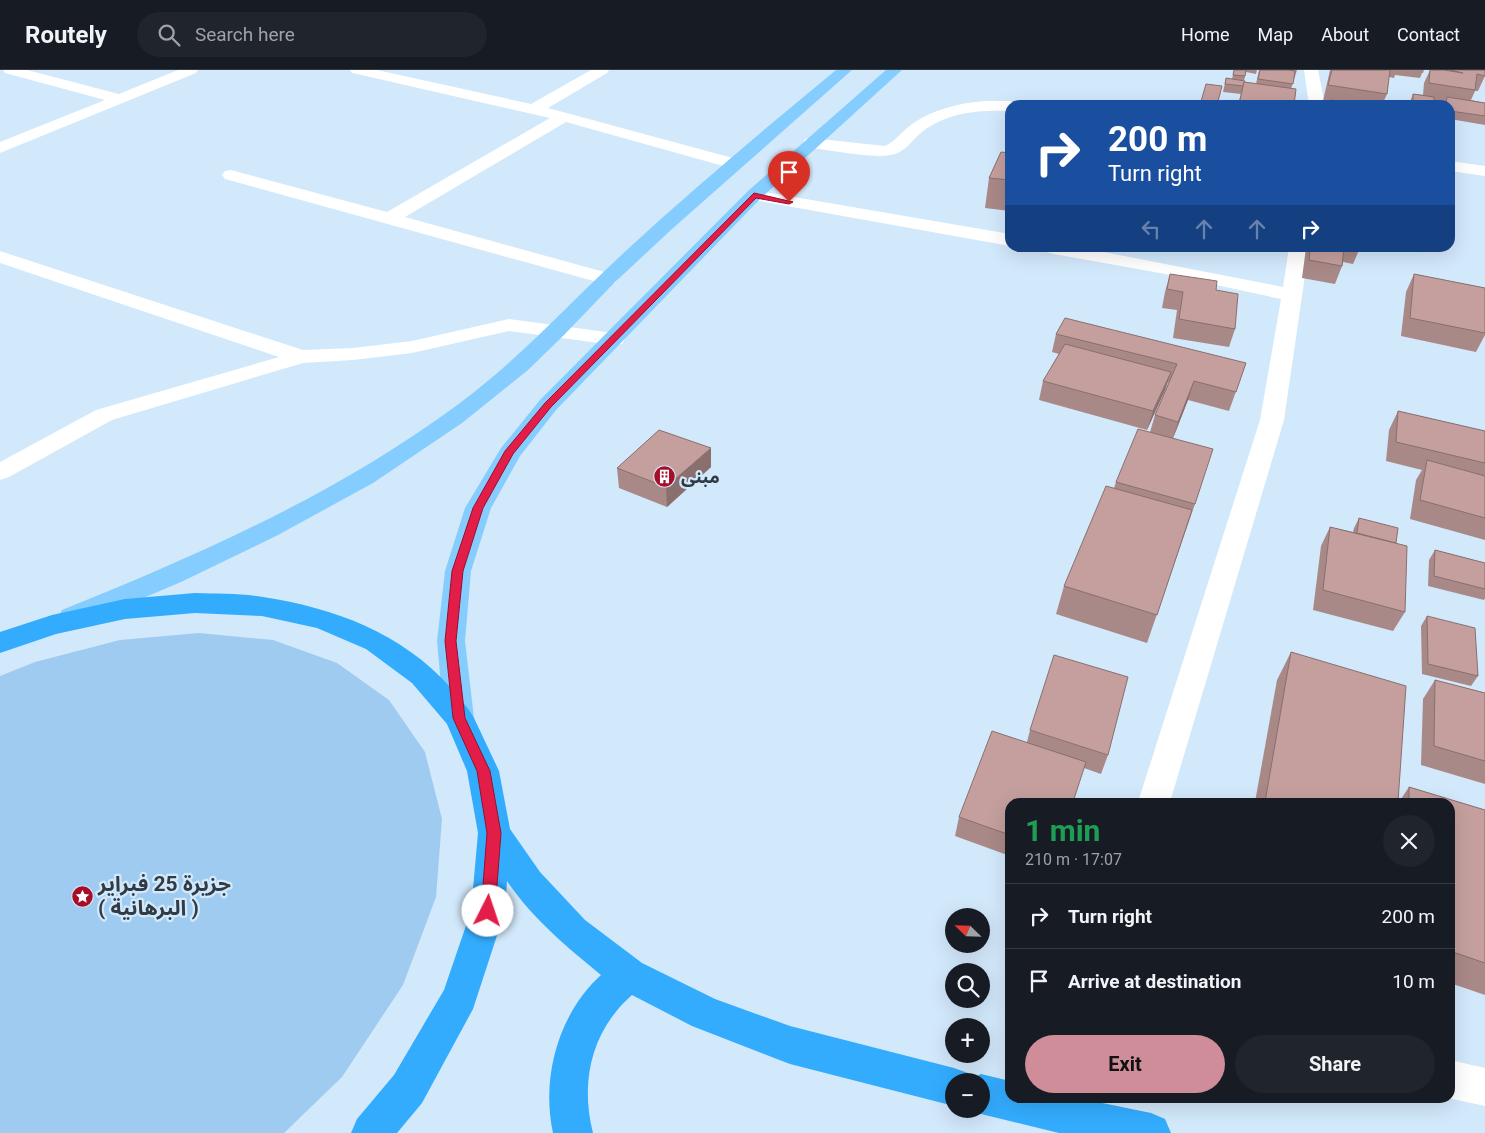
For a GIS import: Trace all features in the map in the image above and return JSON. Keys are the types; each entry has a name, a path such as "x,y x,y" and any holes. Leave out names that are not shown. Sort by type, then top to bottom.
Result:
{"highway":[{"path":"0,643 52,625 125,609 195,603 262,606 323,619 376,642 422,675 459,718 483,771 494,833 488,911 460,997 408,1088 371,1133"},
{"path":"494,833 528,883 573,931 629,975 706,1013 790,1045 945,1084"},
{"path":"573,1133 566,1089 572,1055 585,1024 604,997 629,975"},
{"path":"990,1095 1005,1097"},
{"path":"1046,1103 1061,1105 1151,1133"}],"main road":[{"path":"52,625 151,584 241,543 322,502 392,460 453,419 498,385 556,332 608,279 734,164 845,70"},
{"path":"459,718 450,641 458,571 478,508 509,453 548,405 754,195 895,70"}],"street":[{"path":"10,70 121,99"},
{"path":"0,148 191,70"},
{"path":"357,70 564,116 734,164"},
{"path":"402,80 420,70"},
{"path":"534,109 602,70"},
{"path":"1311,70 1316,100"},
{"path":"811,143 885,151 894,150 916,129 938,116 964,107 1005,106"},
{"path":"389,219 564,116"},
{"path":"1455,167 1485,171"},
{"path":"231,175 608,279"},
{"path":"754,195 1005,239"},
{"path":"1076,252 1293,294"},
{"path":"1155,798 1272,420 1298,252"},
{"path":"0,258 301,357"},
{"path":"0,472 104,415 301,357 353,354 412,347 471,335 498,326 520,326 614,339"},
{"path":"1455,1080 1485,1087"}],"shaded area":[{"path":"199,633 273,640 337,663 389,700 425,752 442,819 436,897 403,985 342,1077 284,1133 0,1133 0,676 35,662 120,640"}],"building":[{"path":"1234,70 1246,70 1245,76 1233,75"},
{"path":"1260,70 1295,71 1293,84 1258,79"},
{"path":"1332,70 1390,70 1387,94 1328,85"},
{"path":"1430,70 1463,73 1450,70 1485,70 1485,76 1477,74 1475,90 1429,83"},
{"path":"1226,78 1245,81 1243,86 1225,84"},
{"path":"1244,82 1296,89 1295,100 1240,100"},
{"path":"1206,84 1222,86 1218,100 1201,100"},
{"path":"1413,94 1434,97 1434,100 1413,100"},
{"path":"1447,97 1485,103 1485,116 1455,112 1455,100 1447,100"},
{"path":"1001,152 1005,152 1005,180 989,178"},
{"path":"1310,252 1344,252 1342,266 1309,260"},
{"path":"1170,274 1217,281 1216,290 1238,294 1235,329 1179,319 1183,292 1167,289"},
{"path":"1414,274 1485,288 1485,333 1410,318"},
{"path":"1065,318 1246,363 1236,392 1194,381 1178,422 1155,415 1177,364 1056,334"},
{"path":"1065,344 1171,372 1153,411 1043,381"},
{"path":"1398,411 1485,431 1485,463 1396,442"},
{"path":"1138,429 1213,449 1195,504 1116,482"},
{"path":"659,430 711,448 666,487 617,468"},
{"path":"1427,460 1485,476 1485,518 1420,500"},
{"path":"1106,486 1192,510 1157,615 1064,586"},
{"path":"1359,518 1398,528 1396,543 1357,533"},
{"path":"1330,527 1407,546 1405,612 1323,590"},
{"path":"1435,550 1485,563 1485,589 1434,576"},
{"path":"1427,616 1475,628 1478,676 1428,664"},
{"path":"1291,652 1406,686 1398,798 1266,798"},
{"path":"1054,655 1128,677 1108,755 1030,730"},
{"path":"1435,680 1485,693 1485,761 1434,746"},
{"path":"992,731 1086,762 1074,798 1005,798 1005,833 959,817"},
{"path":"1409,787 1445,798 1409,798"},
{"path":"1455,801 1485,810 1485,963 1455,953"}],"place":[{"name":"مبنى","path":"665,477"},
{"name":"جزيرة 25 فبراير ( البرهانية )","path":"82,896"}],"route":[{"path":"488,911 494,833 483,771 459,718 450,641 458,571 478,508 509,453 548,405 754,195 789,202"}]}
